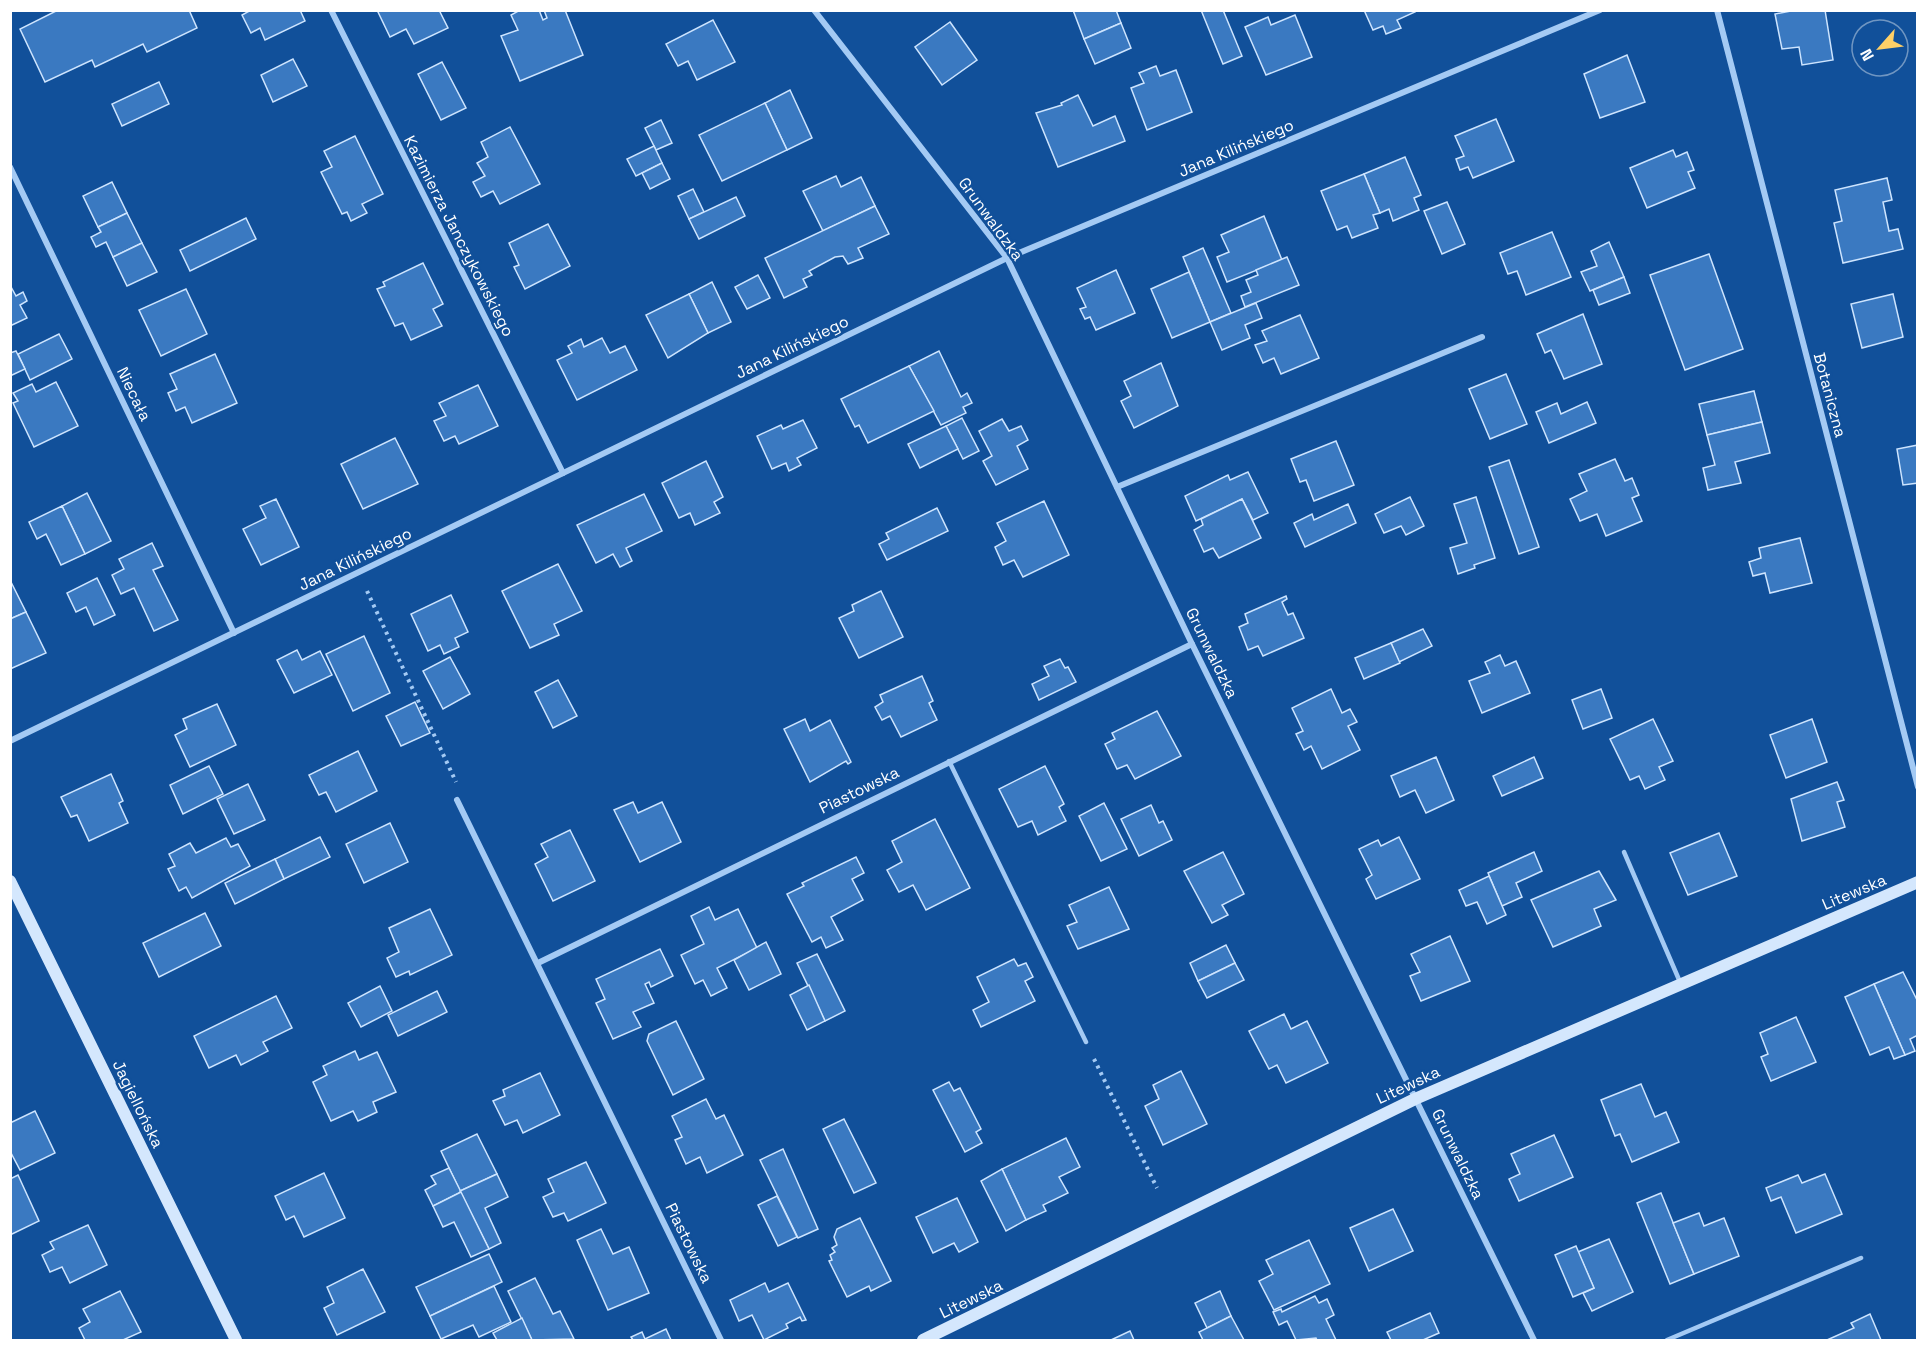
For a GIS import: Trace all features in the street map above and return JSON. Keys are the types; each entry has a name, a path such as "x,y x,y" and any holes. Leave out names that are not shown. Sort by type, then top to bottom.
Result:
{"main road":[{"name":"Jagiellońska","path":"10,882 236,1341"},
{"name":"Litewska","path":"923,1341 1415,1098 1917,882"}],"street":[{"name":"Kazimierza Janczykowskiego","path":"331,10 563,473"},
{"name":"Grunwaldzka","path":"813,10 1007,258 1192,644 1534,1341"},
{"name":"Jana Kilińskiego","path":"10,741 1007,258 1600,10"},
{"name":"Botaniczna","path":"1716,10 1917,787"},
{"name":"Niecała","path":"10,167 234,633"},
{"path":"1117,487 1482,337"},
{"name":"Piastowska","path":"538,963 1192,644"},
{"name":"Piastowska","path":"457,800 721,1341"}],"lane":[{"path":"949,761 1086,1042"},
{"path":"1624,852 1681,985"},
{"path":"1667,1341 1861,1257"}],"path":[{"path":"367,591 456,777 457,800"},
{"path":"1086,1042 1157,1188"}],"building":[{"path":"58,10 189,10 197,28 147,52 143,44 95,67 92,60 45,82 20,29"},
{"path":"251,10 300,10 305,21 265,40 260,28 251,33 242,15"},
{"path":"381,10 439,10 448,28 414,44 406,29 390,37 378,12"},
{"path":"520,10 539,10 543,20 547,18 544,10 565,10 583,55 520,81 501,36 518,30 511,15"},
{"path":"1073,10 1116,10 1121,23 1084,39"},
{"path":"1201,10 1223,10 1242,56 1223,64"},
{"path":"1364,10 1414,10 1415,12 1397,20 1401,28 1386,34 1383,26 1373,30"},
{"path":"1796,10 1825,10 1833,60 1802,65 1799,47 1782,49 1775,14"},
{"path":"1295,15 1312,57 1266,75 1245,27 1268,17 1271,25"},
{"path":"713,20 735,62 697,80 688,61 678,66 666,44"},
{"path":"950,22 977,60 942,85 915,47"},
{"path":"1121,23 1131,48 1095,64 1084,39"},
{"path":"1627,55 1645,102 1600,118 1584,74"},
{"path":"293,59 307,86 273,102 261,75"},
{"path":"442,62 466,108 441,120 418,74"},
{"path":"1156,66 1160,76 1176,70 1192,112 1147,130 1131,88 1144,83 1139,73"},
{"path":"159,82 169,104 122,126 112,104"},
{"path":"790,90 812,138 787,150 765,103"},
{"path":"1078,95 1093,126 1115,116 1125,141 1058,167 1036,113 1062,105 1061,103"},
{"path":"765,103 787,150 722,181 699,135"},
{"path":"1496,119 1514,161 1473,178 1468,167 1460,170 1456,159 1464,156 1455,136"},
{"path":"661,120 672,143 656,150 645,128"},
{"path":"510,127 540,184 500,204 493,191 481,197 473,182 485,176 477,163 488,157 481,142"},
{"path":"355,136 383,194 362,204 367,213 351,221 347,212 342,214 321,172 332,167 324,151"},
{"path":"654,146 662,163 636,176 627,159"},
{"path":"1673,150 1676,157 1687,152 1694,170 1688,172 1695,188 1647,208 1630,168"},
{"path":"1405,157 1421,195 1414,198 1419,210 1393,221 1389,209 1380,213 1364,174"},
{"path":"662,163 670,179 650,189 642,173"},
{"path":"1364,174 1380,213 1373,215 1378,228 1352,238 1347,226 1337,230 1321,191"},
{"path":"836,176 841,187 861,177 875,206 823,231 803,191"},
{"path":"1887,178 1892,200 1883,202 1889,231 1898,229 1903,249 1843,263 1834,223 1842,221 1835,190"},
{"path":"112,182 127,213 98,227 83,196"},
{"path":"693,189 704,212 689,219 678,196"},
{"path":"736,197 745,216 699,239 689,219"},
{"path":"1447,202 1465,244 1442,254 1424,211"},
{"path":"875,206 889,234 858,248 863,258 848,264 843,256 835,257 809,271 812,275 803,279 807,287 784,298 765,258"},
{"path":"127,213 142,243 113,257 106,242 96,247 91,237 101,232 98,227"},
{"path":"1264,216 1282,260 1227,282 1217,257 1229,252 1221,235"},
{"path":"246,218 256,239 190,271 180,250"},
{"path":"548,224 570,266 525,289 514,267 519,265 509,243"},
{"path":"1552,232 1571,277 1526,295 1517,271 1508,274 1500,253"},
{"path":"1609,242 1624,277 1590,291 1581,272 1597,266 1591,251"},
{"path":"142,243 157,272 127,286 113,257"},
{"path":"1203,248 1231,313 1210,322 1183,257"},
{"path":"1709,254 1743,349 1685,370 1650,275"},
{"path":"1287,257 1299,285 1245,307 1241,296 1251,292 1246,280 1258,275 1256,270"},
{"path":"423,263 443,304 433,309 442,326 411,340 403,323 395,326 377,289 385,286 383,282"},
{"path":"1116,270 1135,313 1096,330 1090,317 1085,319 1080,309 1086,307 1077,288"},
{"path":"1189,272 1210,322 1172,338 1151,289"},
{"path":"758,275 770,298 747,309 735,287"},
{"path":"1624,277 1630,293 1599,305 1593,290"},
{"path":"712,282 731,322 708,333 689,294"},
{"path":"10,285 16,296 23,292 27,301 20,305 27,318 10,326"},
{"path":"186,289 207,334 161,356 139,310"},
{"path":"689,294 708,333 668,358 646,315"},
{"path":"1893,294 1903,337 1862,348 1851,304"},
{"path":"1256,303 1262,318 1245,325 1250,338 1222,350 1210,322"},
{"path":"1583,314 1602,364 1564,379 1551,350 1545,353 1537,334"},
{"path":"1300,315 1319,358 1281,374 1274,358 1263,363 1255,345 1267,341 1262,331"},
{"path":"59,334 72,359 30,380 18,354"},
{"path":"602,338 610,353 625,346 637,370 577,400 557,360 572,353 568,346 581,339 584,347"},
{"path":"16,351 25,369 10,376 10,353"},
{"path":"939,351 961,397 967,393 972,403 963,407 966,413 941,425 909,366"},
{"path":"215,354 237,403 192,423 185,407 176,411 168,393 177,389 170,374"},
{"path":"1161,363 1178,406 1134,428 1121,401 1131,396 1124,381"},
{"path":"909,366 934,411 868,443 859,425 855,427 841,399"},
{"path":"1506,374 1527,424 1490,439 1469,389"},
{"path":"56,382 78,426 34,447 13,403 18,401 13,393 32,384 36,392"},
{"path":"478,385 498,426 459,444 455,436 444,441 434,421 446,416 439,403"},
{"path":"1754,391 1762,422 1707,435 1699,404"},
{"path":"1587,402 1596,423 1549,443 1536,412 1557,403 1561,414"},
{"path":"962,418 979,451 963,459 946,426"},
{"path":"1002,419 1009,431 1021,426 1028,440 1017,446 1028,469 996,485 983,461 992,456 979,431"},
{"path":"803,420 817,448 797,458 801,465 789,471 786,463 772,469 757,436 781,425 783,429"},
{"path":"1762,422 1770,453 1735,462 1741,483 1708,490 1703,468 1715,465 1707,435"},
{"path":"946,426 958,449 920,468 908,444"},
{"path":"395,438 418,484 363,509 341,464"},
{"path":"1336,441 1354,485 1314,501 1306,480 1300,482 1291,459"},
{"path":"1918,445 1918,483 1903,485 1897,449"},
{"path":"1615,459 1625,481 1632,478 1639,495 1632,498 1642,521 1606,536 1597,514 1580,521 1570,499 1587,491 1579,474"},
{"path":"1509,460 1539,547 1519,554 1489,467"},
{"path":"706,461 723,497 714,502 720,513 695,525 690,513 679,518 662,483"},
{"path":"1248,472 1268,513 1253,520 1242,499 1196,521 1185,496 1228,475 1230,480"},
{"path":"87,493 111,541 85,554 62,506"},
{"path":"644,494 662,531 626,548 632,561 620,567 613,554 596,563 577,525"},
{"path":"1410,497 1424,526 1406,535 1401,526 1384,533 1375,514"},
{"path":"1476,497 1495,558 1474,565 1475,568 1458,574 1450,548 1467,543 1454,504"},
{"path":"276,499 299,547 261,565 243,529 266,518 260,506"},
{"path":"1242,499 1261,538 1219,558 1213,548 1204,552 1194,530 1203,525 1201,519"},
{"path":"1044,501 1069,555 1023,577 1014,560 1003,565 995,547 1006,541 997,523"},
{"path":"1348,504 1356,523 1305,547 1294,523 1312,514 1314,520"},
{"path":"62,506 85,554 61,565 46,534 37,539 29,522"},
{"path":"937,508 948,531 887,560 879,544 889,539 886,533"},
{"path":"1800,538 1812,583 1770,593 1765,573 1753,576 1749,562 1761,558 1759,548"},
{"path":"152,543 163,566 153,570 178,620 154,631 134,588 121,594 112,575 124,569 119,559"},
{"path":"558,564 582,611 554,624 559,635 530,648 502,591"},
{"path":"97,578 115,615 94,625 86,607 76,612 67,593"},
{"path":"10,580 26,612 10,619"},
{"path":"881,591 903,637 859,658 839,618 854,611 852,605"},
{"path":"451,595 468,632 455,638 459,647 444,654 440,645 428,651 411,614"},
{"path":"1286,596 1287,599 1282,602 1288,615 1293,613 1304,638 1263,656 1258,646 1248,650 1239,627 1248,623 1245,614"},
{"path":"26,612 46,653 10,669 10,619"},
{"path":"1423,629 1432,646 1399,662 1391,643"},
{"path":"364,636 390,693 353,711 326,654"},
{"path":"1391,643 1400,663 1364,679 1355,658"},
{"path":"297,650 302,660 320,651 332,675 294,693 277,660"},
{"path":"1500,655 1505,666 1516,661 1530,693 1482,713 1469,681 1490,673 1485,662"},
{"path":"450,657 470,694 443,709 423,671"},
{"path":"1060,659 1065,668 1068,667 1076,682 1039,700 1032,684 1049,676 1044,666"},
{"path":"922,676 933,701 929,703 937,720 901,737 890,716 882,720 875,707 883,702 880,695"},
{"path":"558,680 577,716 553,728 535,692"},
{"path":"1331,689 1342,713 1350,709 1357,722 1348,726 1360,750 1322,769 1311,746 1304,750 1296,734 1303,731 1292,708"},
{"path":"1601,689 1612,718 1583,729 1572,700"},
{"path":"415,702 430,733 401,746 386,716"},
{"path":"217,704 236,745 190,767 175,735 187,729 183,719"},
{"path":"1157,711 1181,756 1135,779 1127,765 1117,769 1105,744 1115,739 1112,733"},
{"path":"805,719 810,731 830,720 851,762 848,764 846,761 810,782 784,729"},
{"path":"1653,719 1673,761 1659,767 1665,780 1645,789 1639,776 1630,780 1610,739"},
{"path":"1812,719 1827,762 1786,778 1770,735"},
{"path":"358,751 377,791 336,812 326,792 319,795 309,775"},
{"path":"1436,757 1454,800 1426,813 1415,790 1400,797 1391,776"},
{"path":"1534,757 1543,778 1502,796 1493,776"},
{"path":"209,766 223,794 183,814 170,785"},
{"path":"1045,766 1064,804 1059,807 1066,821 1038,835 1032,821 1018,827 999,789"},
{"path":"111,774 123,801 119,803 128,823 89,841 77,815 71,817 61,797"},
{"path":"1837,782 1844,800 1837,802 1845,827 1802,841 1791,799"},
{"path":"248,784 265,820 234,834 217,799"},
{"path":"633,802 638,813 662,802 681,842 640,862 614,810"},
{"path":"1104,803 1127,849 1101,861 1079,816"},
{"path":"1151,805 1159,823 1163,821 1172,840 1139,856 1121,819"},
{"path":"935,819 970,888 926,910 913,885 899,892 887,870 902,862 892,841"},
{"path":"390,823 408,862 364,883 346,844"},
{"path":"570,830 595,881 553,901 535,864 548,857 541,844"},
{"path":"1719,833 1737,876 1688,895 1670,853"},
{"path":"320,837 330,857 284,879 275,859"},
{"path":"1399,837 1420,879 1376,899 1366,879 1372,875 1359,849 1378,840 1381,846"},
{"path":"226,838 231,847 238,844 250,866 192,898 186,887 179,891 168,869 175,866 169,854 190,843 196,853"},
{"path":"1223,852 1244,894 1222,905 1228,915 1212,923 1184,871"},
{"path":"1534,852 1542,871 1516,883 1522,897 1502,906 1488,873"},
{"path":"856,857 864,873 852,879 863,900 831,917 843,940 826,948 821,937 812,942 787,894 804,886 802,883"},
{"path":"275,859 284,879 235,904 225,883"},
{"path":"1599,871 1616,900 1594,909 1601,926 1553,947 1531,900"},
{"path":"1489,876 1506,915 1487,924 1477,902 1466,906 1459,890"},
{"path":"1109,887 1129,929 1078,949 1067,926 1077,922 1069,905"},
{"path":"709,907 715,920 738,909 757,948 717,968 727,988 711,996 703,980 695,984 681,955 704,944 691,916"},
{"path":"430,909 452,955 410,975 409,971 396,977 387,958 399,952 389,928"},
{"path":"205,913 221,946 159,977 143,943"},
{"path":"1450,936 1470,981 1421,1001 1410,976 1420,972 1411,954"},
{"path":"766,942 781,974 749,990 734,960"},
{"path":"1226,945 1235,963 1198,981 1190,963"},
{"path":"660,949 673,976 651,987 649,982 645,984 654,1003 633,1012 641,1027 613,1039 596,1003 605,999 596,979"},
{"path":"817,954 845,1011 825,1021 797,963"},
{"path":"1014,959 1018,966 1026,963 1033,977 1025,981 1035,1001 981,1027 973,1010 989,1002 977,977"},
{"path":"1235,963 1244,980 1207,998 1198,981"},
{"path":"1903,972 1918,1002 1918,1035 1910,1039 1915,1051 1905,1055 1874,984"},
{"path":"1874,984 1905,1055 1894,1059 1889,1047 1870,1055 1845,997"},
{"path":"809,985 825,1021 807,1030 790,995"},
{"path":"380,986 392,1011 361,1027 348,1003"},
{"path":"437,991 447,1012 398,1036 388,1015"},
{"path":"276,996 292,1028 263,1042 268,1051 241,1065 236,1055 209,1068 194,1036"},
{"path":"1284,1014 1291,1029 1307,1021 1328,1063 1286,1083 1277,1065 1269,1069 1249,1031"},
{"path":"1796,1017 1816,1062 1771,1081 1761,1057 1768,1054 1760,1033"},
{"path":"676,1021 704,1079 673,1095 647,1041 649,1034"},
{"path":"355,1051 359,1060 377,1052 396,1092 373,1102 377,1112 358,1121 353,1111 331,1121 313,1082 327,1075 323,1066"},
{"path":"1181,1071 1207,1124 1163,1145 1145,1106 1159,1099 1153,1085"},
{"path":"540,1073 560,1115 523,1133 517,1120 505,1125 493,1101 505,1096 503,1090"},
{"path":"949,1082 954,1091 960,1088 981,1129 976,1132 982,1143 965,1152 933,1090"},
{"path":"1641,1084 1655,1117 1666,1112 1679,1142 1632,1162 1620,1134 1615,1136 1601,1100"},
{"path":"706,1099 716,1119 724,1115 743,1155 707,1173 700,1157 686,1164 675,1140 682,1137 672,1116"},
{"path":"35,1111 55,1153 20,1170 10,1151 10,1123"},
{"path":"844,1119 876,1183 854,1193 823,1129"},
{"path":"477,1134 497,1174 460,1191 441,1151"},
{"path":"1554,1135 1573,1177 1519,1201 1509,1179 1520,1174 1511,1154"},
{"path":"1066,1138 1080,1167 1059,1177 1068,1193 1043,1205 1046,1211 1026,1220 1002,1169"},
{"path":"783,1149 818,1229 798,1238 760,1160"},
{"path":"586,1162 606,1203 568,1221 564,1213 553,1217 543,1197 554,1192 548,1179"},
{"path":"449,1168 461,1192 433,1206 425,1190 436,1184 431,1176"},
{"path":"1002,1169 1026,1220 1006,1231 981,1181"},
{"path":"324,1173 345,1218 304,1237 294,1216 286,1220 275,1196"},
{"path":"497,1174 508,1197 485,1208 501,1243 489,1249 460,1191"},
{"path":"1825,1174 1842,1214 1796,1233 1781,1197 1771,1201 1766,1188 1798,1175 1802,1183"},
{"path":"18,1175 39,1221 10,1235 10,1179"},
{"path":"461,1192 489,1249 471,1257 454,1222 443,1227 433,1206"},
{"path":"1661,1193 1694,1274 1670,1284 1637,1203"},
{"path":"777,1196 797,1237 778,1246 758,1205"},
{"path":"957,1198 978,1242 959,1252 954,1243 933,1253 916,1217"},
{"path":"1393,1209 1413,1251 1369,1271 1350,1228"},
{"path":"1699,1213 1704,1226 1724,1218 1739,1256 1694,1274 1673,1223"},
{"path":"860,1218 891,1281 871,1291 869,1286 847,1297 829,1261 832,1260 830,1255 835,1252 832,1248 837,1245 834,1237 837,1229"},
{"path":"88,1225 107,1265 70,1283 62,1267 50,1272 42,1255 54,1249 50,1242"},
{"path":"601,1229 613,1254 629,1247 649,1293 608,1310 577,1240"},
{"path":"1609,1239 1633,1292 1592,1311 1583,1293 1594,1288 1578,1252"},
{"path":"1309,1240 1330,1284 1274,1310 1259,1281 1273,1274 1266,1260"},
{"path":"1576,1246 1594,1288 1573,1297 1555,1255"},
{"path":"489,1254 502,1282 430,1316 416,1287"},
{"path":"363,1269 385,1312 337,1335 324,1308 334,1303 327,1287"},
{"path":"535,1278 553,1314 560,1311 574,1339 532,1340 508,1291"},
{"path":"765,1283 769,1292 788,1283 806,1320 802,1321 800,1317 786,1324 788,1328 764,1340 752,1315 739,1321 730,1300"},
{"path":"494,1286 511,1322 479,1337 473,1325 441,1339 430,1316"},
{"path":"120,1291 141,1332 123,1340 85,1340 79,1328 90,1322 83,1309"},
{"path":"1220,1291 1231,1316 1207,1328 1195,1303"},
{"path":"1315,1296 1319,1303 1327,1299 1334,1315 1326,1319 1336,1340 1317,1340 1316,1338 1296,1340 1287,1321 1279,1325 1273,1312 1281,1309 1282,1312"},
{"path":"1430,1313 1439,1333 1423,1340 1391,1340 1387,1332"},
{"path":"1870,1314 1881,1340 1827,1340 1854,1328 1851,1323"},
{"path":"1231,1316 1244,1340 1203,1340 1199,1332"},
{"path":"522,1318 532,1340 497,1340 493,1333"},
{"path":"666,1329 671,1340 633,1340 631,1337 642,1332 645,1339"},
{"path":"1130,1331 1134,1340 1111,1340"}]}
